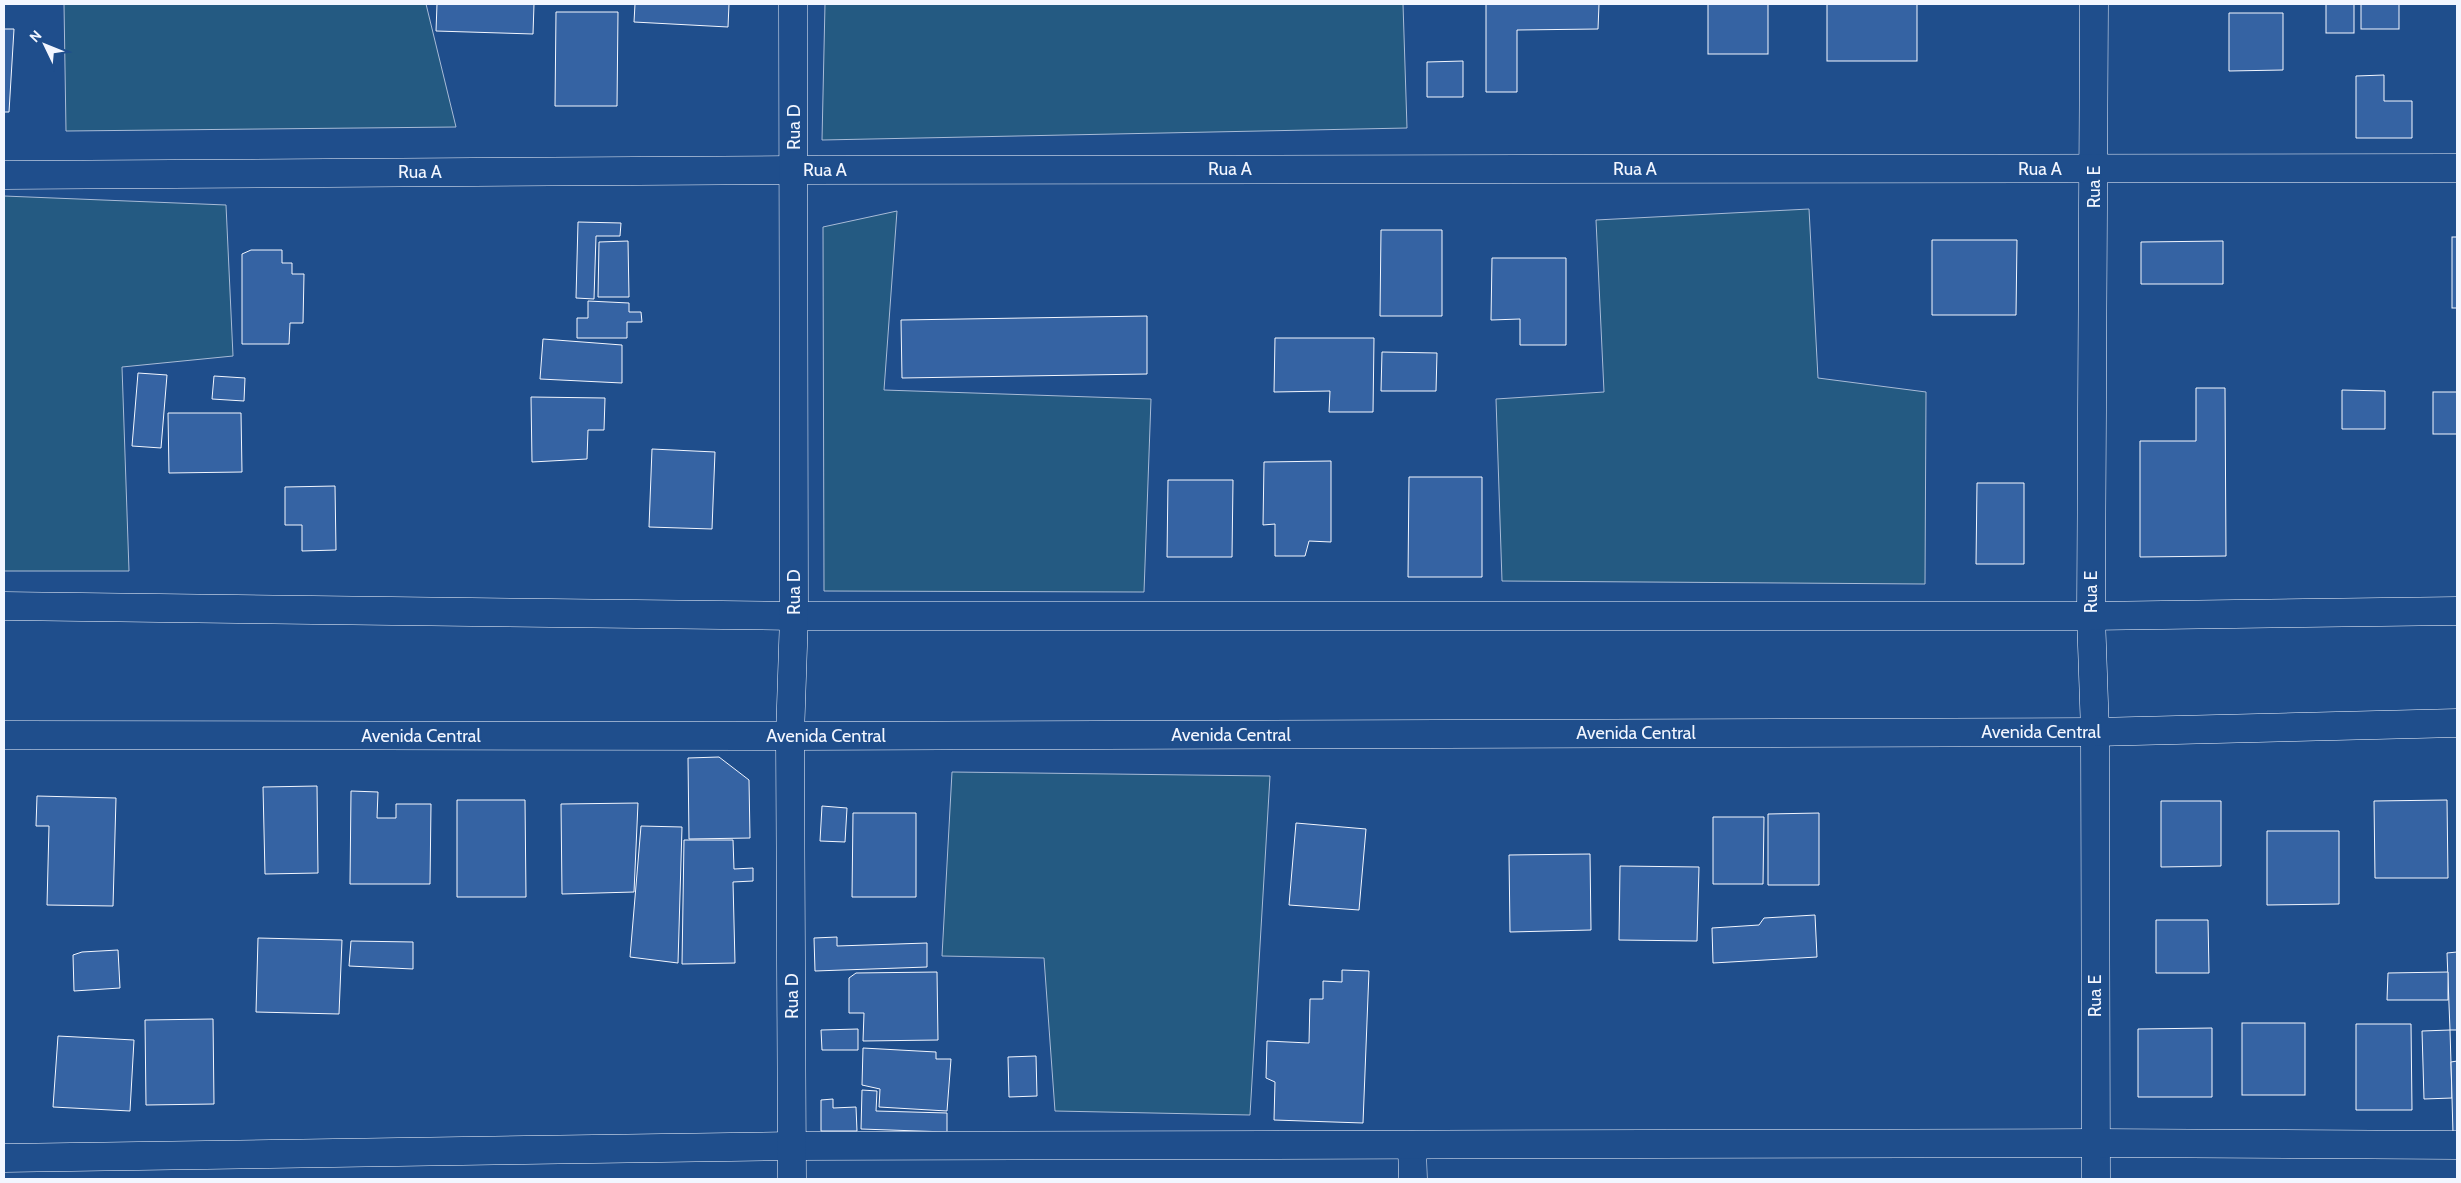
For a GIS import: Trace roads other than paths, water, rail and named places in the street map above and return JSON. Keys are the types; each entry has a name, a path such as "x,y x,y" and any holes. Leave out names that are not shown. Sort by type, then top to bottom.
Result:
{"street":[{"name":"Rua D","path":"792,1179 790,736 794,616 793,4"},
{"name":"Rua E","path":"2094,4 2091,616 2095,732 2096,1179"},
{"name":"Rua A","path":"4,175 794,170 2457,168"},
{"path":"4,606 794,616 2091,616 2457,611"},
{"name":"Avenida Central","path":"4,735 790,736 2095,732 2457,723"},
{"path":"4,1158 792,1146 2096,1143 2457,1145"},
{"path":"1412,1145 1414,1179"}]}
